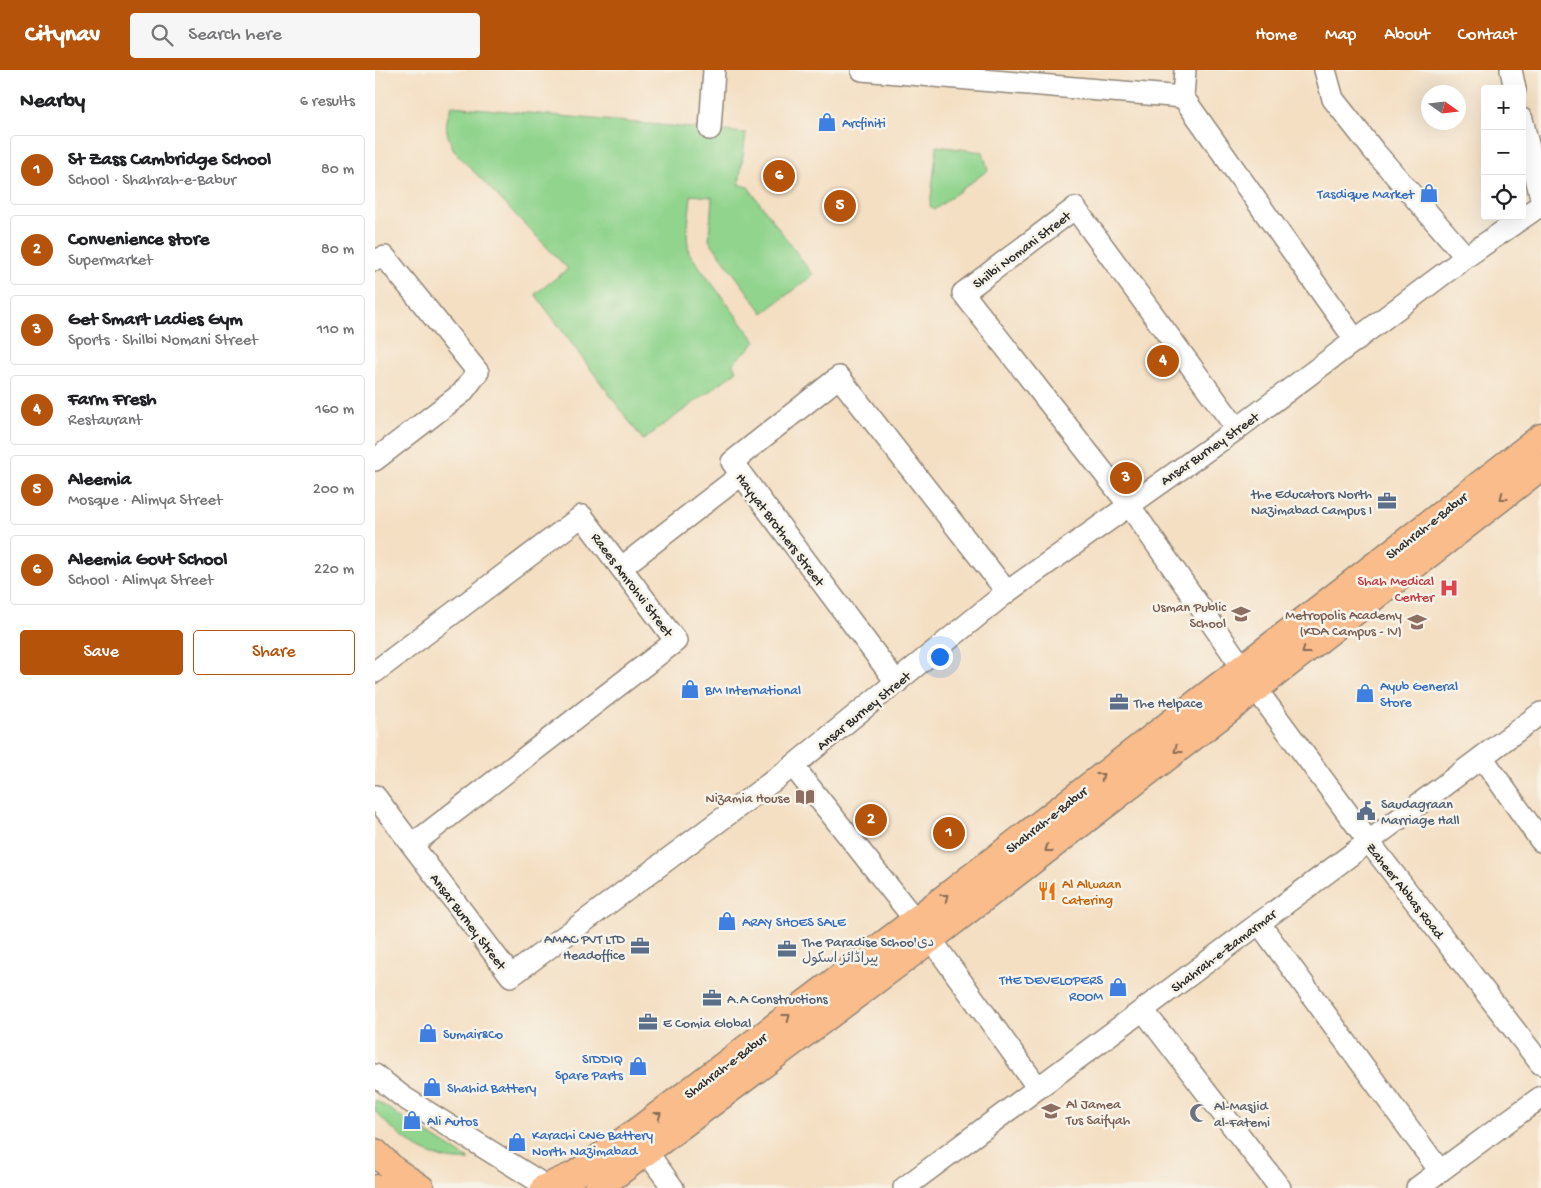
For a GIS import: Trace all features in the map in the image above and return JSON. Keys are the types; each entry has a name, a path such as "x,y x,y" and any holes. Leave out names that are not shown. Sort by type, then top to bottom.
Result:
{"main road":[{"name":"Shahrah-e-Babur","path":"923,929 1195,704 1541,436"},
{"name":"Shahrah-e-Babur","path":"598,1188 640,1143 923,929 1209,726 1541,467"},
{"path":"1195,704 1209,726"},
{"name":"Shahrah-e-Babur","path":"547,1188 640,1143"},
{"path":"375,1152 394,1170 421,1188"},
{"path":"378,1188 407,1188"}],"street":[{"path":"710,129 714,70"},
{"path":"862,70 1183,97"},
{"path":"1185,70 1183,97 1356,341"},
{"path":"1325,70 1333,100 1374,151 1466,257"},
{"path":"1511,70 1514,85"},
{"path":"1525,130 1541,198"},
{"name":"Ansar Burney Street","path":"375,796 511,976 793,766 1007,592 1237,429 1466,257 1541,204"},
{"name":"Shilbi Nomani Street","path":"1129,505 963,293 1075,208 1237,429"},
{"path":"375,260 385,257 477,372 462,393 375,460"},
{"name":"Hayyat Brothers Street","path":"897,683 732,462 839,377 1007,592"},
{"path":"622,567 741,475"},
{"path":"1129,505 1242,667"},
{"name":"Raees Amrohvi Street","path":"375,672 582,516 676,641 412,845"},
{"name":"Zaheer Abbas Road","path":"1256,689 1369,842 1541,1064"},
{"name":"Shahrah-e-Zamarmar","path":"904,1188 1541,713"},
{"path":"1482,757 1541,841"},
{"path":"793,766 923,929 1038,1088"},
{"path":"1259,924 1440,1171"},
{"path":"1143,1010 1279,1188"},
{"path":"375,1075 403,1098 547,1188"},
{"path":"1417,1188 1541,1097"},
{"path":"640,1143 673,1188"}],"green space":[{"path":"452,106 746,133 739,184 748,187 813,275 763,313 709,240 712,197 691,195 687,236 689,253 756,342 732,364 737,371 643,440 535,294 568,269 454,151 447,129 447,118"},
{"path":"937,146 983,152 988,170 934,210 930,206"},
{"path":"375,1100 470,1160 442,1158 417,1148 395,1131 375,1111"}],"place":[{"name":"Arcfiniti","path":"827,122"},
{"name":"Aleemia Govt School","path":"779,176"},
{"name":"Tasdique Market","path":"1429,193"},
{"name":"Aleemia","path":"840,206"},
{"name":"Farm Fresh","path":"1163,361"},
{"name":"Get Smart Ladies Gym","path":"1126,478"},
{"name":"the Educators North Nazimabad Campus I","path":"1387,501"},
{"name":"Shah Medical Center","path":"1449,588"},
{"name":"Usman Public School","path":"1241,614"},
{"name":"Metropolis Academy (KDA Campus - IV)","path":"1417,622"},
{"name":"BM International","path":"690,689"},
{"name":"Ayub General Store","path":"1365,693"},
{"name":"The Helpace","path":"1119,702"},
{"name":"Nizamia House","path":"805,797"},
{"name":"Saudagraan Marriage Hall","path":"1366,811"},
{"name":"Convenience store","path":"871,820"},
{"name":"St Zass Cambridge School","path":"949,833"},
{"name":"Al Alwaan Catering","path":"1047,891"},
{"name":"ARAY SHOES SALE","path":"727,921"},
{"name":"AMAC PVT LTD Headoffice","path":"640,946"},
{"name":"The Paradise Schoolدی پیراڈائز اسکول","path":"787,949"},
{"name":"THE DEVELOPERS ROOM","path":"1118,987"},
{"name":"A.A Constructions","path":"712,998"},
{"name":"E Comia Global","path":"648,1022"},
{"name":"Sumair&Co","path":"428,1033"},
{"name":"SIDDIQ Spare Parts","path":"638,1066"},
{"name":"Shahid Battery","path":"432,1087"},
{"name":"Al Jamea Tus Saifyah","path":"1051,1111"},
{"name":"Al-Masjid al-Fatemi","path":"1199,1113"},
{"name":"Ali Autos","path":"412,1120"},
{"name":"Karachi CNG Battery North Nazimabad","path":"517,1142"}]}
